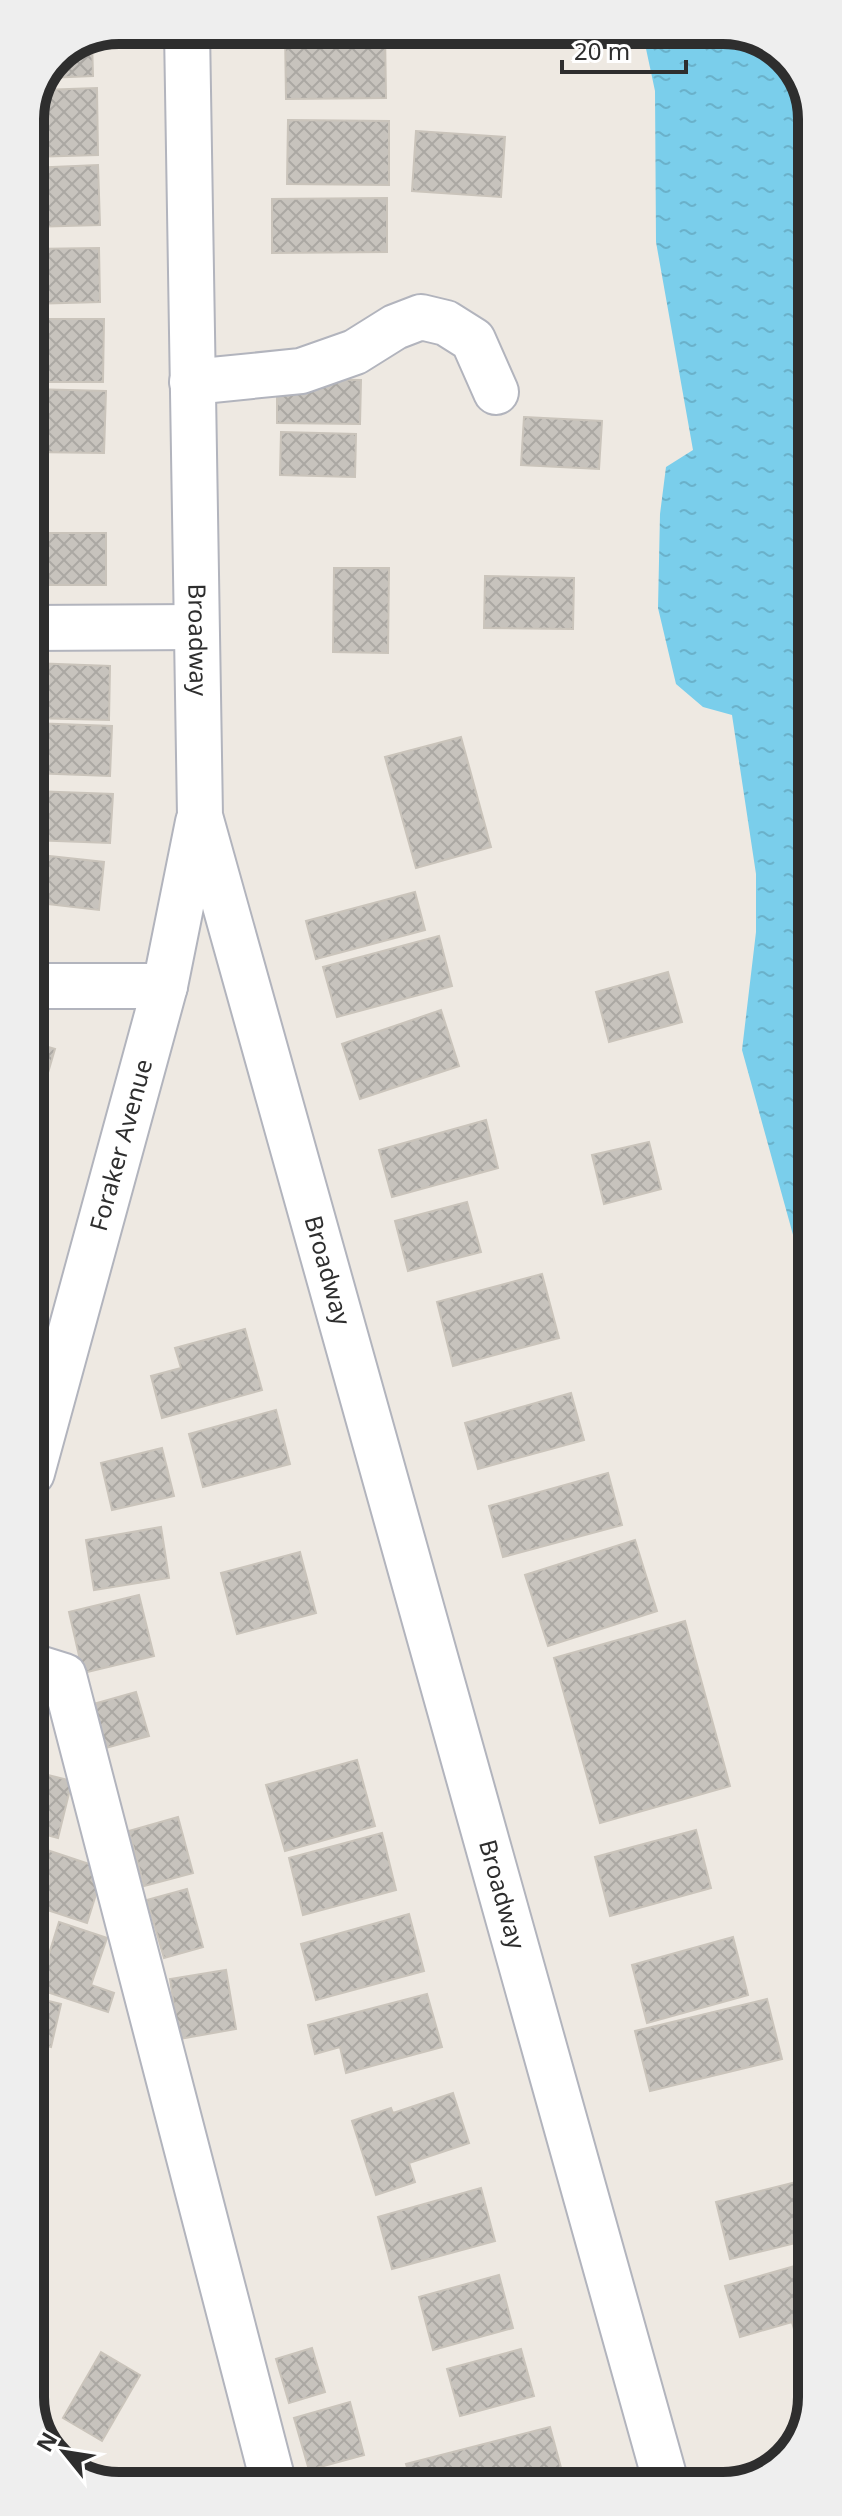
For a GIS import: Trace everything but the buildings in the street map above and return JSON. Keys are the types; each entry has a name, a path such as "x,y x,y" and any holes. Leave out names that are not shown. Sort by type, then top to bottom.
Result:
{"street":[{"name":"Broadway","path":"187,44 200,816 663,2472"},
{"path":"192,382 301,371 355,352 395,327 421,317 446,323 473,340 496,392"},
{"path":"44,628 196,627"},
{"name":"Foraker Avenue","path":"44,1429 165,986 200,816"},
{"path":"44,986 165,986"},
{"path":"44,1670 64,1676 271,2472"}],"water":[{"path":"645,44 737,45 760,54 779,70 790,86 797,110 798,1253 742,1050 756,932 756,874 732,715 703,707 676,684 658,608 660,514 666,467 693,450 656,242 655,91"}]}
